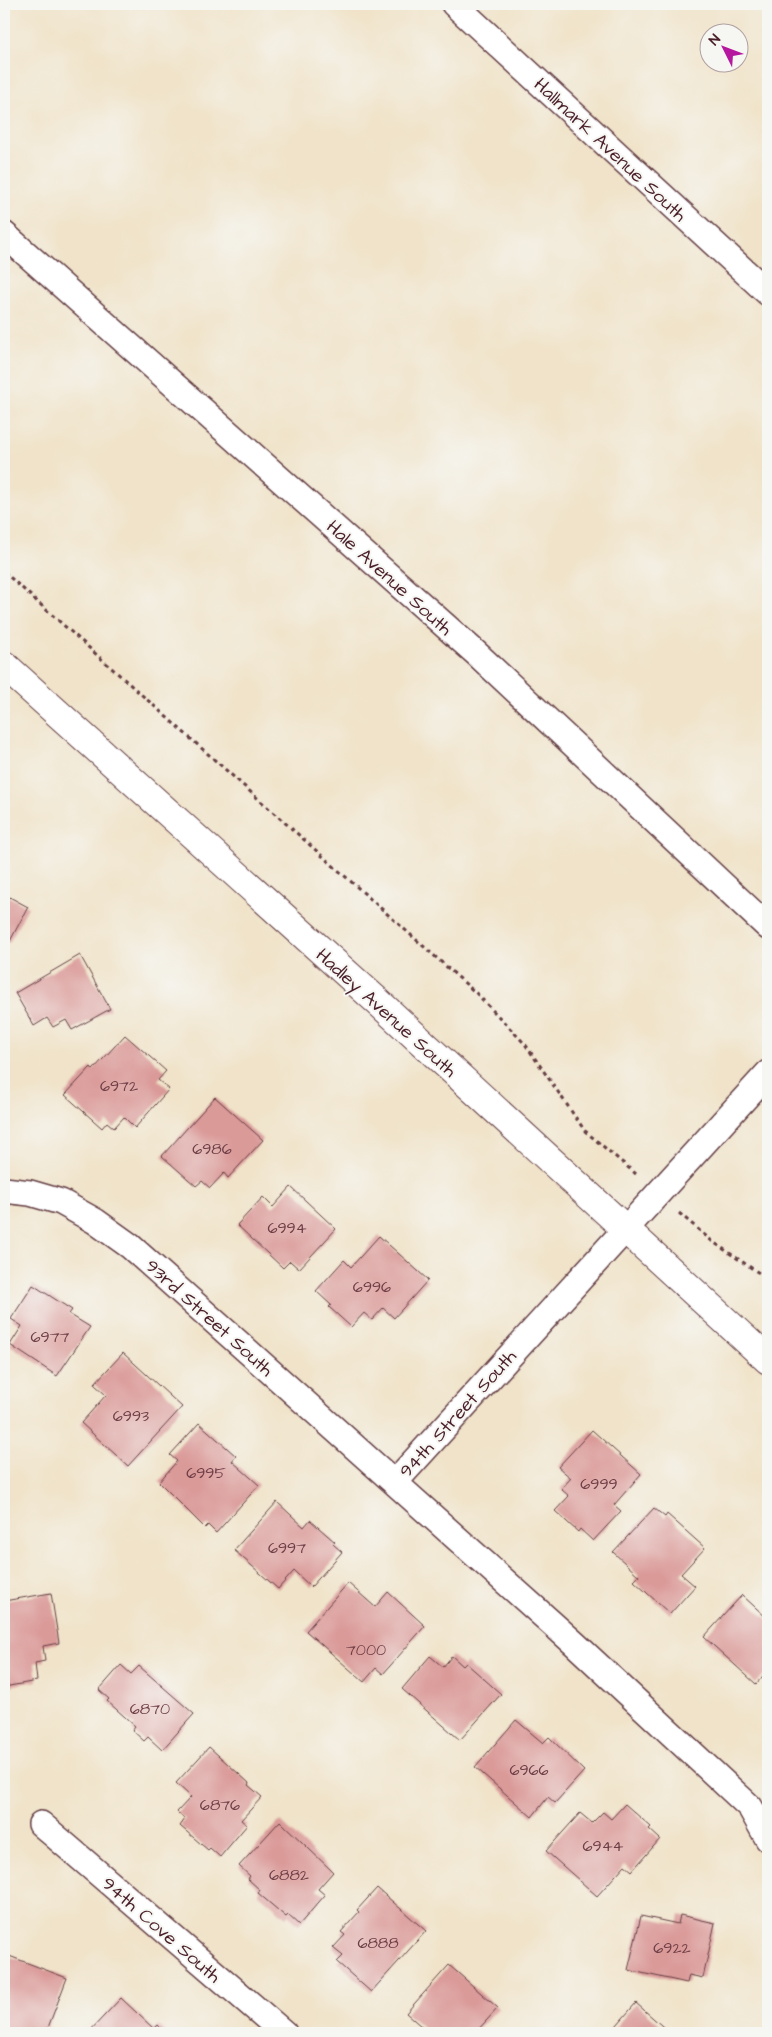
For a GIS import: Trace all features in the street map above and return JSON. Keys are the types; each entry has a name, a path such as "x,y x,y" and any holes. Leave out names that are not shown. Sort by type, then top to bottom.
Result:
{"street":[{"name":"Hallmark Avenue South","path":"454,4 768,294"},
{"name":"Hale Avenue South","path":"4,234 477,654 768,927"},
{"name":"Hadley Avenue South","path":"4,666 376,1000 768,1360"},
{"name":"94th Street South","path":"768,1073 395,1482 575,1644 750,1807 768,1840"},
{"name":"93rd Street South","path":"4,1190 30,1193 61,1202 95,1221 130,1246 395,1482"},
{"name":"94th Cove South","path":"41,1824 284,2033"}],"path":[{"path":"4,572 477,994 525,1044 585,1131 636,1174"},
{"path":"679,1213 713,1242 768,1279"}],"building":[{"path":"4,894 28,907 9,943 4,940"},
{"path":"80,955 110,1009 72,1030 66,1020 53,1027 47,1018 34,1026 15,993"},
{"path":"125,1035 166,1071 158,1080 169,1089 135,1128 124,1117 114,1128 107,1122 102,1128 65,1095 91,1067 93,1070"},
{"path":"215,1097 263,1140 228,1178 224,1173 210,1188 202,1181 196,1186 162,1156"},
{"path":"291,1187 336,1229 299,1269 290,1261 283,1268 237,1225 263,1197 273,1207"},
{"path":"379,1236 428,1280 394,1318 383,1308 372,1320 364,1313 351,1327 329,1307 331,1305 316,1291 344,1260 351,1267"},
{"path":"33,1285 72,1310 69,1314 90,1327 57,1376 10,1345 22,1326 11,1319"},
{"path":"123,1353 182,1407 128,1466 81,1423 106,1395 94,1384"},
{"path":"199,1423 236,1456 232,1461 259,1485 216,1533 208,1525 205,1528 159,1482 177,1461 170,1455"},
{"path":"592,1430 641,1474 614,1505 621,1511 593,1541 580,1529 578,1532 555,1511 569,1496 561,1489 571,1478 558,1467"},
{"path":"277,1502 304,1527 310,1520 335,1542 333,1544 342,1552 311,1587 294,1571 278,1589 234,1550"},
{"path":"654,1508 665,1517 667,1514 705,1548 681,1574 695,1586 670,1614 634,1581 639,1576 613,1552"},
{"path":"348,1583 375,1607 388,1592 425,1626 383,1674 376,1668 364,1682 306,1631"},
{"path":"51,1593 59,1643 43,1646 45,1661 35,1663 37,1681 4,1687 4,1601"},
{"path":"742,1595 768,1619 768,1670 756,1684 704,1637"},
{"path":"430,1656 443,1667 452,1656 463,1666 466,1663 501,1694 460,1740 402,1689"},
{"path":"121,1665 131,1674 139,1666 194,1714 162,1750 148,1737 144,1741 132,1730 135,1726 107,1701 109,1699 99,1690"},
{"path":"516,1720 543,1743 549,1737 584,1771 555,1803 548,1797 532,1817 475,1767"},
{"path":"209,1747 262,1797 241,1820 247,1825 220,1857 210,1848 208,1850 180,1826 185,1819 177,1812 191,1797 176,1783"},
{"path":"625,1804 651,1827 649,1829 660,1839 632,1871 625,1865 597,1896 546,1851 580,1813 592,1823 603,1812 611,1819"},
{"path":"280,1821 333,1872 318,1889 325,1895 299,1925 288,1915 286,1917 258,1893 260,1890 248,1879 250,1876 239,1866"},
{"path":"377,1888 426,1931 371,1992 337,1962 343,1956 333,1948 345,1935 341,1932 359,1912 357,1910"},
{"path":"680,1915 715,1923 703,1978 689,1975 687,1983 628,1970 641,1916 678,1924"},
{"path":"4,1954 67,1978 46,2033 4,2033"},
{"path":"449,1965 498,2008 475,2033 429,2033 406,2013"},
{"path":"121,1998 154,2029 158,2025 166,2033 88,2033"},
{"path":"636,2003 670,2033 610,2033"}]}
